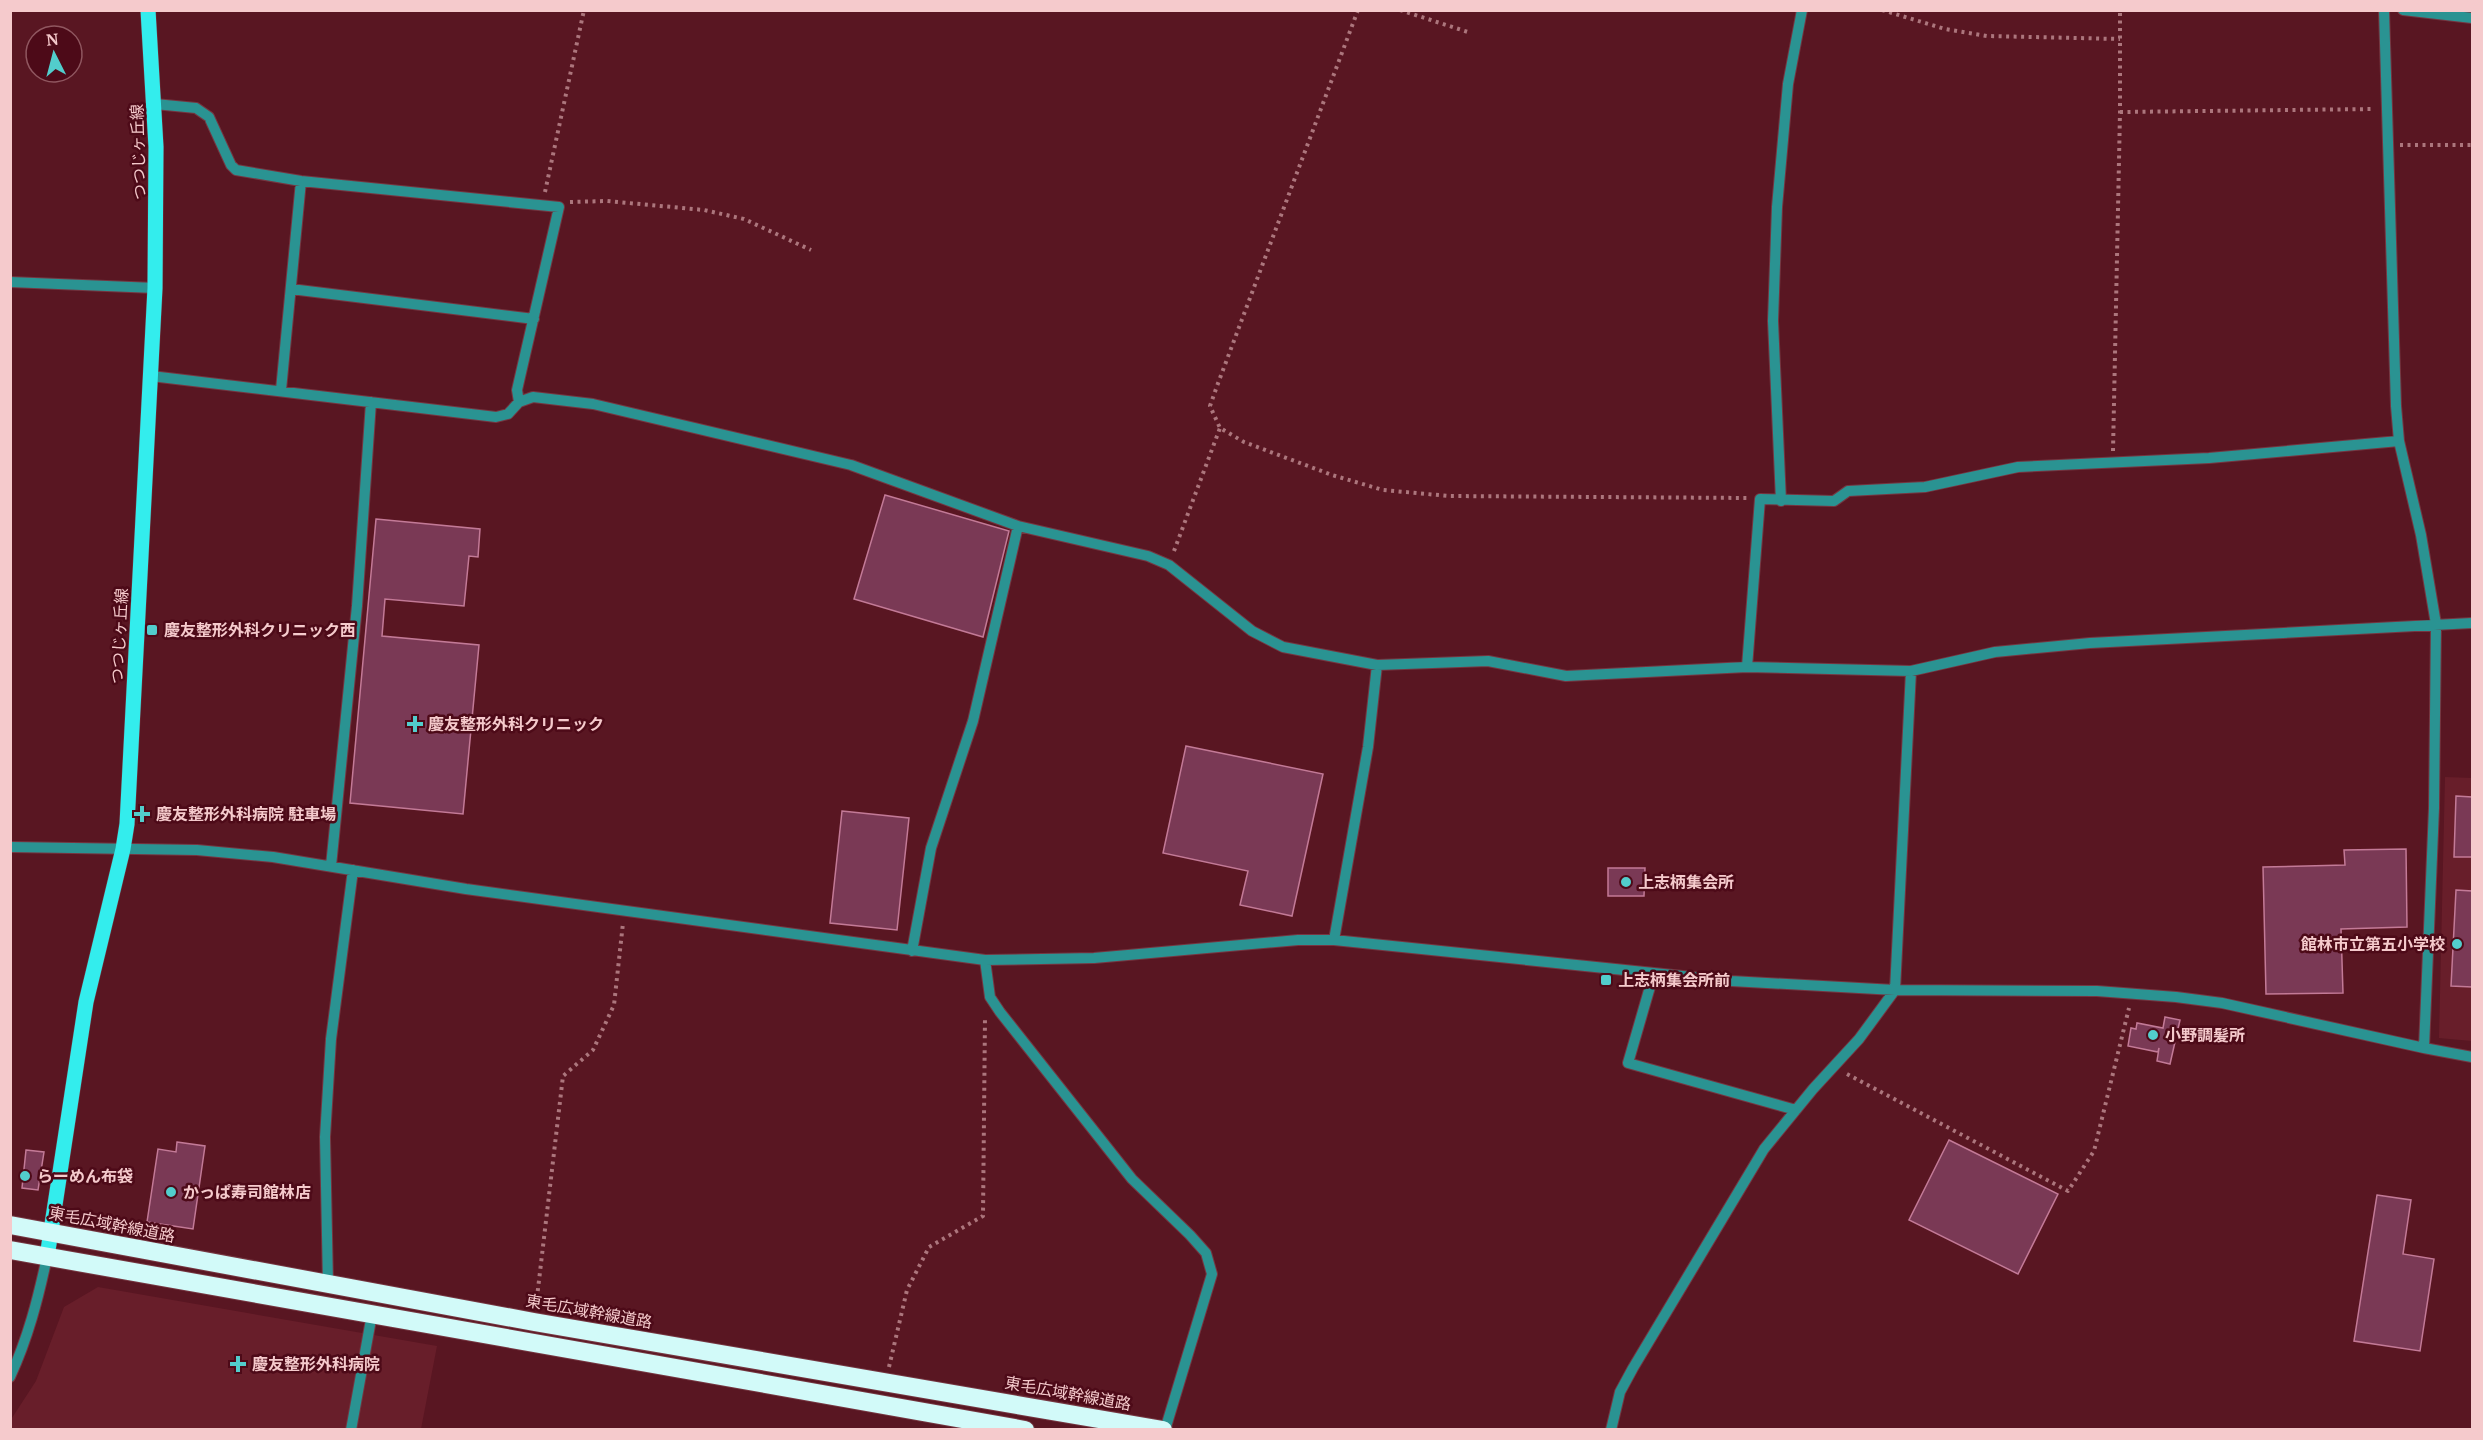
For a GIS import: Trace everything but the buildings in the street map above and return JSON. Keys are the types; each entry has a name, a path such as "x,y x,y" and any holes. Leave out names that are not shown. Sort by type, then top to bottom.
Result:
{"highway":[{"name":"東毛広域幹線道路","path":"10,1225 534,1322 1164,1430"},
{"path":"10,1250 1024,1430"}],"main road":[{"name":"つつじヶ丘線","path":"47,1257 86,1002 127,824 151,376 158,195 155,104 148,10"}],"street":[{"path":"1781,501 1773,321 1778,207 1788,84 1802,10"},
{"path":"2384,10 2393,366 2399,441 2421,535 2436,624 2434,808 2424,1048"},
{"path":"2403,10 2472,18"},
{"path":"155,104 196,108 209,117 231,165 236,170 301,181 559,207 517,390 519,402"},
{"path":"281,390 301,181"},
{"path":"10,282 155,288"},
{"path":"291,289 534,319"},
{"path":"151,376 496,417 508,414 519,402 533,397 593,404 802,453 851,465 1018,526 1148,556 1169,565 1252,631 1283,646 1377,665 1488,661 1566,676 1747,667 1911,671 1995,652 2090,643 2472,623"},
{"path":"331,866 357,606 370,402"},
{"path":"1747,667 1760,499 1834,501 1848,491 1925,487 2018,466 2209,458 2399,441"},
{"path":"912,951 931,848 973,721 1018,526"},
{"path":"1334,940 1368,747 1377,665"},
{"path":"1611,1430 1620,1392 1633,1368 1764,1149 1879,1015 1894,990 1911,671"},
{"path":"10,848 234,853 331,866 466,890 985,960 1094,958 1298,940 1334,940 1731,981 1894,990 2133,992 2222,1003 2472,1057"},
{"path":"328,1284 326,1126 331,1039 352,870"},
{"path":"985,960 990,997 1132,1179 1206,1253 1212,1274 1164,1430"},
{"path":"1654,973 1628,1063 1796,1110"},
{"path":"10,1377 36,1309 47,1257"},
{"path":"351,1430 372,1314"}],"path":[{"path":"584,10 544,196 559,207 573,201 607,201 704,210 744,219 811,250"},
{"path":"1358,10 1210,406 1220,428 1244,442 1332,475 1383,490 1449,496 1760,499"},
{"path":"1400,10 1471,33"},
{"path":"1882,10 1945,28 1987,36 2120,39"},
{"path":"2113,462 2120,10"},
{"path":"2120,112 2386,108"},
{"path":"2388,145 2472,145"},
{"path":"1169,565 1220,428"},
{"path":"534,1322 563,1076 593,1050 614,1005 625,911"},
{"path":"1833,1067 2068,1191 2094,1151 2133,992"},
{"path":"886,1382 907,1290 929,1247 983,1216 985,1019 990,997"}],"shaded area":[{"name":"館林市立第五小学校","path":"2445,777 2472,778 2472,1041 2439,1038"},
{"name":"慶友整形外科病院","path":"98,1287 437,1346 421,1429 11,1430 10,1421 36,1381 64,1307"}],"place":[{"name":"慶友整形外科クリニック西","path":"152,630"},
{"name":"慶友整形外科クリニック","path":"415,724"},
{"name":"慶友整形外科病院 駐車場","path":"142,814"},
{"name":"上志柄集会所","path":"1626,882"},
{"name":"館林市立第五小学校","path":"2457,944"},
{"name":"上志柄集会所前","path":"1606,980"},
{"name":"小野調髪所","path":"2153,1035"},
{"name":"らーめん布袋","path":"25,1176"},
{"name":"かっぱ寿司館林店","path":"171,1192"},
{"name":"慶友整形外科病院","path":"238,1364"}]}
